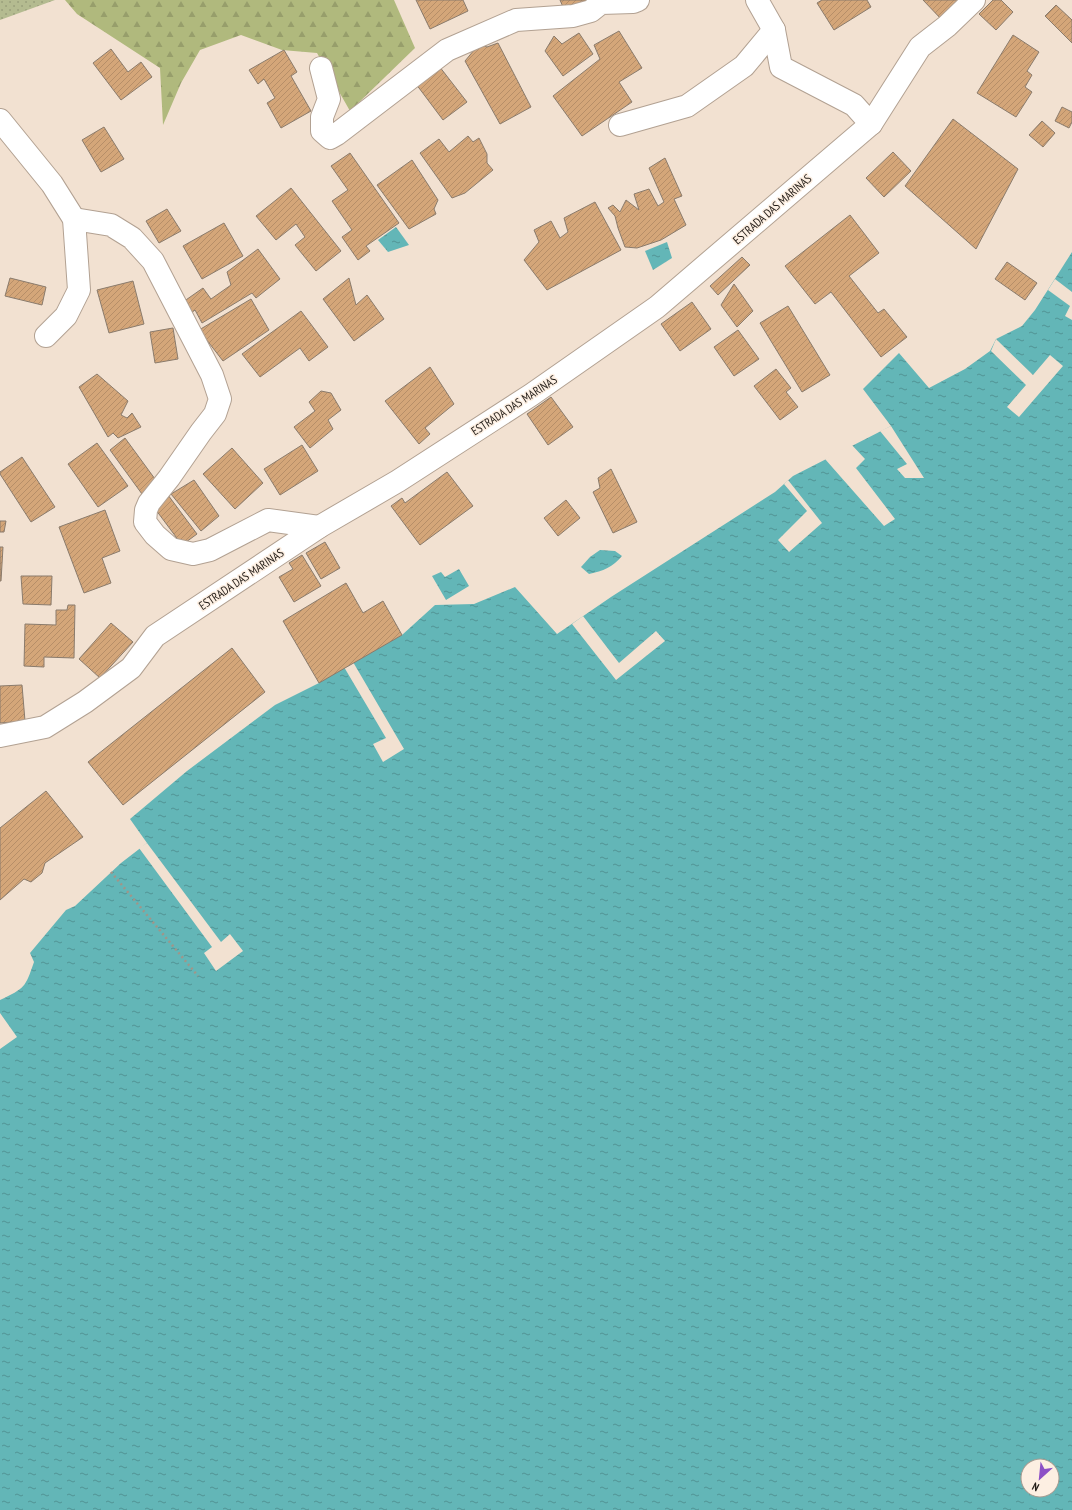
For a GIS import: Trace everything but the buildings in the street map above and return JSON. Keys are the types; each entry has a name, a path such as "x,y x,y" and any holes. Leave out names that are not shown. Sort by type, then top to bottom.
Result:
{"street":[{"path":"321,68 329,99 322,117 322,131 330,138 447,50 516,20 573,16 591,11 601,3 633,2 638,0"},
{"path":"757,0 774,30 781,66 854,105 871,124"},
{"name":"ESTRADA DAS MARINAS","path":"0,736 45,727 85,702 132,668 155,636 319,527 398,481 531,395 657,307 871,124 920,47 947,26 974,0"},
{"path":"620,124 687,106 744,66 774,30"},
{"path":"0,120 52,184 74,219 79,290 66,316 46,336"},
{"path":"74,219 111,225 132,238 153,261 212,375 220,399 216,414 149,503 146,510 145,522 155,535 171,549 193,554 210,550 268,520 319,527"}],"path":[{"path":"112,872 198,976"}],"green space":[{"path":"0,0 55,0 0,20"},
{"path":"65,0 394,0 415,48 350,111 317,53 282,50 241,35 200,50 181,83 163,125 160,68 77,14"}],"water":[{"path":"396,227 409,245 388,252 378,240"},
{"path":"667,242 672,258 653,270 645,251"},
{"path":"1072,252 1072,1510 0,1510 0,1049 17,1037 0,1013 0,1000 15,993 26,982 34,962 30,953 66,910 75,906 121,863 147,843 130,819 187,771 275,705 319,683 330,674 402,635 435,605 474,604 515,587 557,634 611,597 775,492 793,476 891,426 863,389 899,353 929,388 965,369 990,351 996,339 1022,326 1035,310"},
{"path":"600,550 615,551 622,556 607,568 589,574 581,567 590,557"},
{"path":"459,569 469,586 446,600 432,576 441,572 445,577"}],"pier":[{"path":"1055,279 1072,292 1072,320 1065,316 1070,306 1048,290"},
{"path":"996,339 1033,375 1050,355 1063,366 1019,417 1007,407 1026,385 991,351"},
{"path":"891,426 924,478 905,478 897,469 907,464 880,431"},
{"path":"851,444 865,459 856,468 895,519 884,526 825,459"},
{"path":"788,480 822,523 789,552 778,540 807,511 784,484"},
{"path":"583,616 619,663 656,631 665,641 616,680 572,624"},
{"path":"353,662 404,749 383,762 373,744 386,738 344,667"},
{"path":"147,843 221,942 230,934 243,951 216,971 204,953 212,947 139,848"}]}
